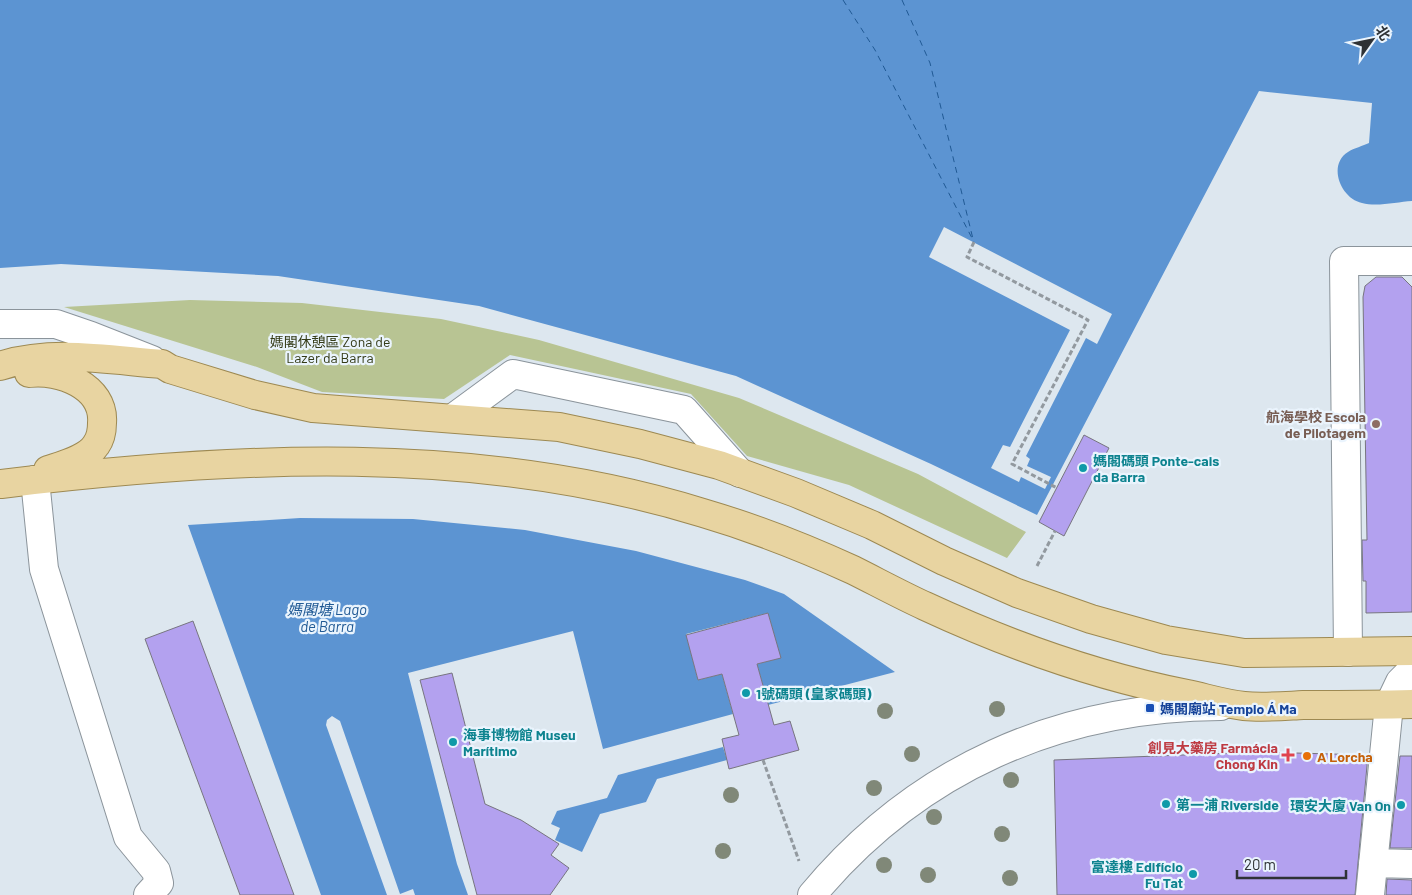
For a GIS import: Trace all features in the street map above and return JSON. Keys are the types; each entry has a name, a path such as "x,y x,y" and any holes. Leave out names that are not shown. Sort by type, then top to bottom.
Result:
{"main road":[{"path":"0,366 43,358 70,357 162,364 170,369 313,408 559,427 640,444 796,493 872,524 944,561 1022,594 1091,619 1166,640 1244,652 1412,651"},
{"path":"0,377 41,371 69,378 86,388 98,403 103,420 101,436 95,447 83,455 62,465 1,484"},
{"path":"1,484 125,471 281,463 395,464 477,468 628,492 704,513 779,539 852,570 924,605 999,638 1076,666 1156,688 1245,706 1400,704"}],"street":[{"path":"1348,652 1344,261 1412,261"},
{"path":"0,324 56,324 162,364"},
{"path":"453,418 513,374 684,410 740,474"},
{"path":"36,480 44,569 128,838 156,871 159,883 148,895"},
{"path":"1370,895 1373,863 1400,704 1400,682 1412,670"},
{"path":"812,895 858,844 890,816 925,792 999,750 1079,722 1121,714 1163,708 1245,706"},
{"path":"1373,863 1412,864"}],"path":[{"path":"974,242 967,257 1088,320 1012,464 1057,488"},
{"path":"1022,594 1055,531"},
{"path":"763,760 802,868"}],"green space":[{"name":"媽閣休憩區 Zona de Lazer da Barra","path":"190,300 302,303 441,319 539,340 739,398 918,474 1026,532 1007,558 849,485 747,456 691,394 510,355 444,399 322,392 257,367 64,307"}],"water":[{"path":"0,0 1412,0 1412,201 1380,204 1362,203 1348,195 1339,181 1338,165 1342,158 1348,152 1369,143 1372,103 1259,91 1037,515 931,464 736,376 479,306 278,276 61,264 0,268"},
{"name":"媽閣塘 Lago de Barra","path":"300,518 413,519 525,530 636,551 745,580 784,594 895,672 768,705 757,664 780,658 768,613 686,634 698,680 722,674 733,714 603,749 573,631 408,673 457,864 468,895 415,895 413,889 400,894 340,721 332,716 327,720 326,725 387,895 321,895 188,525"},
{"path":"723,747 727,760 657,779 646,802 600,814 582,852 555,840 560,828 551,824 557,811 607,798 618,775"}],"pier":[{"path":"944,227 1112,314 1097,344 1086,338 1026,456 1030,459 1027,466 1051,477 1045,489 1021,477 1019,482 991,468 1003,445 1010,447 1070,330 929,257"}],"building":[{"name":"航海學校 Escola de Pilotagem","path":"1376,277 1402,277 1412,287 1412,612 1366,613 1366,581 1363,581 1362,540 1367,540 1363,297 1365,286"},
{"name":"媽閣碼頭 Ponte-cais da Barra","path":"1084,435 1109,448 1064,536 1039,522"},
{"name":"1號碼頭 (皇家碼頭)","path":"768,613 781,658 757,664 774,725 790,721 799,750 729,769 722,739 739,735 722,674 698,680 686,635"},
{"path":"193,621 294,895 240,895 145,639"},
{"name":"海事博物館 Museu Marítimo","path":"452,673 485,804 521,820 559,844 551,855 569,868 550,895 477,895 420,680"},
{"path":"1260,752 1368,755 1355,895 1057,895 1054,760"},
{"name":"環安大廈 Van On","path":"1400,756 1412,756 1412,848 1390,848"},
{"path":"1387,879 1412,880 1412,895 1386,895"}],"ferry route":[{"path":"843,0 875,50 974,242"},
{"path":"902,0 930,63 973,239"}],"place":[{"name":"航海學校 Escola de Pilotagem","path":"1376,424"},
{"name":"媽閣碼頭 Ponte-cais da Barra","path":"1083,468"},
{"name":"1號碼頭 (皇家碼頭)","path":"746,693"},
{"name":"媽閣廟站 Templo Á Ma","path":"1150,708"},
{"name":"海事博物館 Museu Marítimo","path":"453,742"},
{"name":"創見大藥房 Farmácia Chong Kin","path":"1288,755"},
{"name":"A Lorcha","path":"1307,756"},
{"name":"第一浦 Riverside","path":"1166,804"},
{"name":"環安大廈 Van On","path":"1401,805"},
{"name":"富達樓 Edifício Fu Tat","path":"1193,874"}]}
